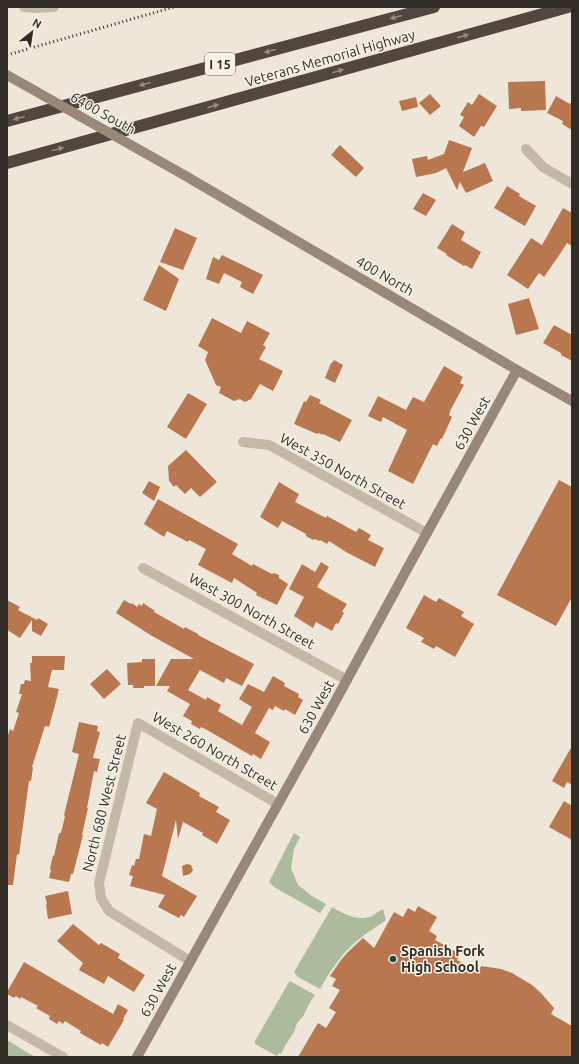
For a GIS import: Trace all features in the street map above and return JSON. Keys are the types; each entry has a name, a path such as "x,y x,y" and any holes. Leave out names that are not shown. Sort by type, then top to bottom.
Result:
{"highway":[{"name":"Veterans Memorial Highway","path":"7,121 434,7"},
{"name":"Veterans Memorial Highway","path":"7,164 568,7"}],"street":[{"path":"24,7 54,7"},
{"name":"6400 South","path":"7,76 184,175"},
{"path":"526,149 543,167 572,184"},
{"name":"400 North","path":"184,175 572,401"},
{"name":"630 West","path":"136,1057 347,680 517,370"},
{"name":"West 350 North Street","path":"242,442 269,445 427,533"},
{"name":"West 300 North Street","path":"143,568 347,680"},
{"name":"West 260 North Street","path":"138,723 278,804"},
{"name":"North 680 West Street","path":"138,723 99,883 101,898 108,911 190,961"},
{"path":"7,1025 63,1057"}],"green space":[{"path":"294,833 300,837 294,849 291,868 298,885 312,896 326,904 320,913 274,887 269,882"},
{"path":"332,907 346,915 356,918 367,918 383,909 386,920 352,945 332,969 320,989 298,977 294,972"},
{"path":"290,981 315,995 304,1015 297,1023 294,1032 281,1054 279,1053 277,1056 255,1044 255,1041"},
{"path":"7,1040 35,1057 7,1057"}],"building":[{"path":"545,81 546,110 521,111 521,108 509,109 508,82"},
{"path":"430,94 441,106 430,115 419,103"},
{"path":"479,94 497,106 484,127 481,126 474,137 459,126 464,117 460,115 468,102 472,105"},
{"path":"556,96 570,104 572,100 572,130 562,124 563,121 547,113"},
{"path":"416,97 418,107 402,111 399,101"},
{"path":"449,140 472,148 463,172 485,163 493,181 466,193 460,182 457,190 446,168 436,173 416,177 412,159 427,156 428,160 444,154"},
{"path":"340,145 364,168 356,177 331,155"},
{"path":"507,186 520,194 519,196 536,206 525,226 494,208"},
{"path":"423,193 436,200 426,216 413,209"},
{"path":"563,208 572,213 572,246 567,243 544,277 539,273 528,289 507,275 531,238 542,245"},
{"path":"452,224 465,232 461,240 481,252 472,269 465,265 464,266 437,248"},
{"path":"175,228 197,238 183,270 160,262"},
{"path":"222,255 263,275 253,294 240,287 242,282 224,273 219,284 206,279 213,257 219,260"},
{"path":"159,265 179,279 166,311 143,300"},
{"path":"529,298 539,329 516,335 508,304"},
{"path":"212,318 241,333 247,321 270,333 263,345 266,347 259,359 283,371 273,391 260,384 251,399 245,402 240,399 234,401 219,393 221,387 216,385 205,360 208,352 198,346"},
{"path":"554,325 572,335 572,361 543,343"},
{"path":"334,360 343,365 335,383 325,378 331,363"},
{"path":"444,366 463,377 460,383 464,385 450,411 449,415 452,417 442,439 441,438 437,446 433,444 413,484 388,471 407,430 383,417 381,422 368,416 378,396 406,410 413,397 424,402"},
{"path":"188,393 207,404 186,439 167,427"},
{"path":"310,395 321,400 319,403 352,420 340,442 323,434 317,434 294,424 304,401 306,402"},
{"path":"186,450 217,482 200,497 191,488 185,494 176,485 174,487 169,481 168,466"},
{"path":"559,480 572,487 572,597 556,626 497,595"},
{"path":"149,481 160,487 154,501 142,493"},
{"path":"279,482 299,494 295,502 326,518 327,516 356,532 359,528 371,535 368,540 384,548 375,567 346,552 329,541 327,544 320,540 313,540 306,536 306,534 282,521 278,528 260,517"},
{"path":"158,499 238,544 232,554 252,566 253,564 272,574 274,573 279,575 279,578 288,584 277,605 256,595 257,593 234,578 232,583 198,565 206,549 167,531 164,537 144,524"},
{"path":"321,562 329,567 317,587 347,604 342,612 344,613 338,624 336,623 332,631 316,622 313,628 294,616 304,597 289,589 302,564 315,572"},
{"path":"424,595 436,602 439,598 464,612 461,616 474,624 455,657 436,646 434,649 421,642 424,638 406,628"},
{"path":"7,600 20,607 18,610 37,620 38,618 48,624 41,636 32,631 32,620 20,638 7,630"},
{"path":"124,600 137,607 139,604 142,606 143,603 155,611 154,612 184,629 185,627 254,664 242,686 226,678 224,683 200,670 188,690 206,700 207,697 221,705 218,711 242,725 252,707 239,699 248,684 264,692 273,676 285,683 284,686 299,694 298,697 303,700 295,715 285,709 284,711 275,706 273,710 269,708 255,733 270,742 261,759 253,754 252,756 201,727 200,729 191,724 192,721 183,716 190,704 167,691 170,686 156,686 171,659 194,659 152,636 116,613"},
{"path":"32,656 65,656 64,670 52,670 48,687 59,689 49,727 45,726 32,767 31,781 29,781 19,855 17,854 13,885 7,885 7,738 10,729 13,731 19,713 16,712 22,694 19,694 21,684 24,684 25,680 31,681 30,663 32,663"},
{"path":"142,659 155,659 155,686 133,688 133,685 128,685 127,663 142,662"},
{"path":"107,669 121,684 104,699 90,684"},
{"path":"79,722 98,726 97,731 100,732 93,758 100,759 97,772 94,771 83,835 73,874 71,874 69,882 49,878 53,855 54,856 59,833 61,833 79,754 72,752"},
{"path":"572,746 572,785 567,782 564,788 552,781"},
{"path":"164,772 200,793 199,796 219,807 216,812 230,820 217,844 202,835 203,833 183,822 178,839 176,820 162,876 197,896 184,917 181,915 179,918 158,907 165,895 130,886 133,876 129,875 132,865 134,866 136,859 139,859 144,834 151,836 157,809 146,803"},
{"path":"564,801 572,806 572,840 549,827"},
{"path":"187,864 191,865 193,870 190,874 183,876 182,866"},
{"path":"68,891 72,914 48,919 45,896"},
{"name":"Spanish Fork High School","path":"418,906 437,917 429,931 437,936 435,940 460,954 457,960 478,972 481,966 501,969 512,973 532,985 541,993 554,1008 551,1014 572,1026 572,1057 298,1057 318,1023 326,1028 336,1012 329,1008 340,990 332,986 336,979 330,976 341,960 363,938 374,948 394,912 403,917 408,908 415,912"},
{"path":"73,924 99,945 101,943 120,954 118,958 145,975 134,992 108,976 104,984 79,970 83,963 57,941"},
{"path":"24,962 113,1014 118,1004 128,1010 123,1019 124,1020 108,1047 102,1043 101,1045 80,1033 81,1031 65,1021 63,1024 59,1021 57,1024 49,1019 50,1016 36,1008 38,1006 21,997 20,999 16,996 14,998 7,994"}],"railway":[{"path":"7,55 174,7"}],"place":[{"name":"Spanish Fork High School","path":"393,959"}]}
